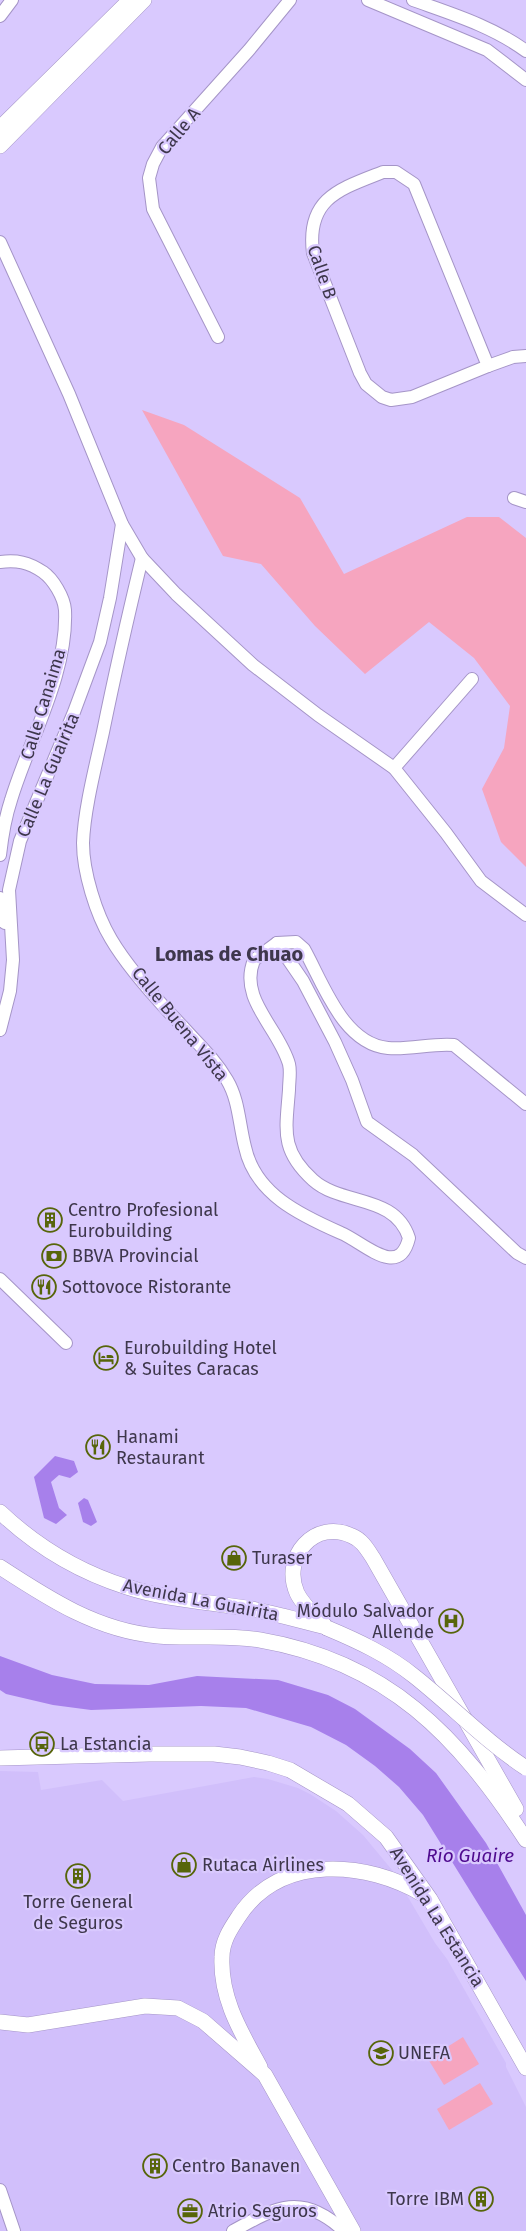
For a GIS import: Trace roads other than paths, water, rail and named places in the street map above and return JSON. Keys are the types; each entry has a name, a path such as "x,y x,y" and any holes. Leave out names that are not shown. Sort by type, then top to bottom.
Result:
{"street":[{"path":"0,16 12,0"},
{"path":"0,128 130,0"},
{"path":"0,146 144,0"},
{"name":"Calle A","path":"218,337 153,209 149,178 153,164 162,147 250,50 290,0"},
{"path":"368,0 487,50 526,80"},
{"path":"413,0 477,23 507,38 526,51"},
{"name":"Calle B","path":"488,366 414,184 396,172 384,172 338,190 326,200 318,210 312,225 312,254 360,372 373,392 391,400 412,397 513,357 526,356"},
{"path":"0,242 69,394 122,524 142,558 176,594 253,665 318,715 394,768 446,833 480,881 526,916"},
{"name":"Calle La Guairita","path":"0,1030 6,1012 13,960 9,890 20,841 74,712 100,642 110,598 122,524"},
{"name":"Calle Buena Vista","path":"142,558 117,659 94,773 83,842 87,876 98,908 111,939 159,1000 205,1049 229,1082 236,1099 248,1158 263,1185 274,1197 288,1206 347,1236 381,1257 391,1259 401,1255 407,1248 410,1238 400,1220 389,1211 322,1186 301,1168 290,1151 285,1126 289,1064 269,1024 258,1007 249,981 254,960 277,943"},
{"name":"Calle Canaima","path":"0,562 18,560 49,576 65,608 63,638 54,680 11,800 0,855"},
{"path":"394,768 472,679"},
{"path":"0,898 13,960"},
{"path":"277,943 296,942 304,950 346,1024 356,1035 386,1048 454,1045 526,1104"},
{"path":"277,943 304,981 335,1042 352,1080 367,1122 413,1155 510,1247 526,1258"},
{"path":"0,1279 66,1343"},
{"name":"Avenida La Guairita","path":"0,1512 29,1537 59,1558 91,1574 128,1588 253,1609 328,1628 393,1661 413,1675 493,1745 526,1768"},
{"path":"328,1628 298,1595 292,1578 293,1561 300,1548 312,1537 336,1532 352,1536 360,1541 373,1558 526,1825"},
{"path":"0,1567 75,1612 104,1626 158,1636 225,1636 260,1640 352,1667 391,1689 423,1714 456,1746 487,1785 526,1840"},
{"name":"Avenida La Estancia","path":"0,1758 214,1754 279,1766 348,1804 386,1837 430,1899 526,2068"},
{"path":"353,2231 264,2075 236,2021 225,1995 222,1977 222,1955 230,1928 252,1901 260,1893 288,1877 328,1868 364,1872 408,1886 430,1899"},
{"path":"0,2022 28,2026 145,2006 178,2008 216,2030 239,2054 264,2075"},
{"path":"0,2190 14,2231"},
{"path":"232,2231 268,2212 287,2206 318,2212 344,2231"}],"water":[{"path":"55,1456 74,1461 78,1472 70,1478 59,1475 51,1482 59,1508 67,1515 56,1524 44,1518 34,1477"},
{"path":"84,1498 88,1500 97,1522 91,1526 83,1522 78,1503"},
{"name":"Río Guaire","path":"0,1656 52,1675 95,1684 149,1685 197,1676 278,1680 328,1695 355,1709 410,1749 436,1773 486,1843 526,1915 526,1981 423,1815 399,1787 375,1766 346,1745 311,1727 246,1708 201,1706 91,1710 53,1705 6,1694 0,1690"}],"place":[{"name":"Centro Profesional Eurobuilding","path":"50,1220"},
{"name":"BBVA Provincial","path":"54,1256"},
{"name":"Sottovoce Ristorante","path":"44,1287"},
{"name":"Eurobuilding Hotel & Suites Caracas","path":"106,1358"},
{"name":"Hanami Restaurant","path":"98,1447"},
{"name":"Turaser","path":"234,1558"},
{"name":"Módulo Salvador Allende","path":"451,1621"},
{"name":"La Estancia","path":"42,1744"},
{"name":"Rutaca Airlines","path":"184,1865"},
{"name":"Torre General de Seguros","path":"78,1876"},
{"name":"UNEFA","path":"381,2053"},
{"name":"Centro Banaven","path":"155,2166"},
{"name":"Torre IBM","path":"481,2199"},
{"name":"Atrio Seguros","path":"190,2211"}],"district":[{"name":"Lomas de Chuao","path":"229,954"}]}
